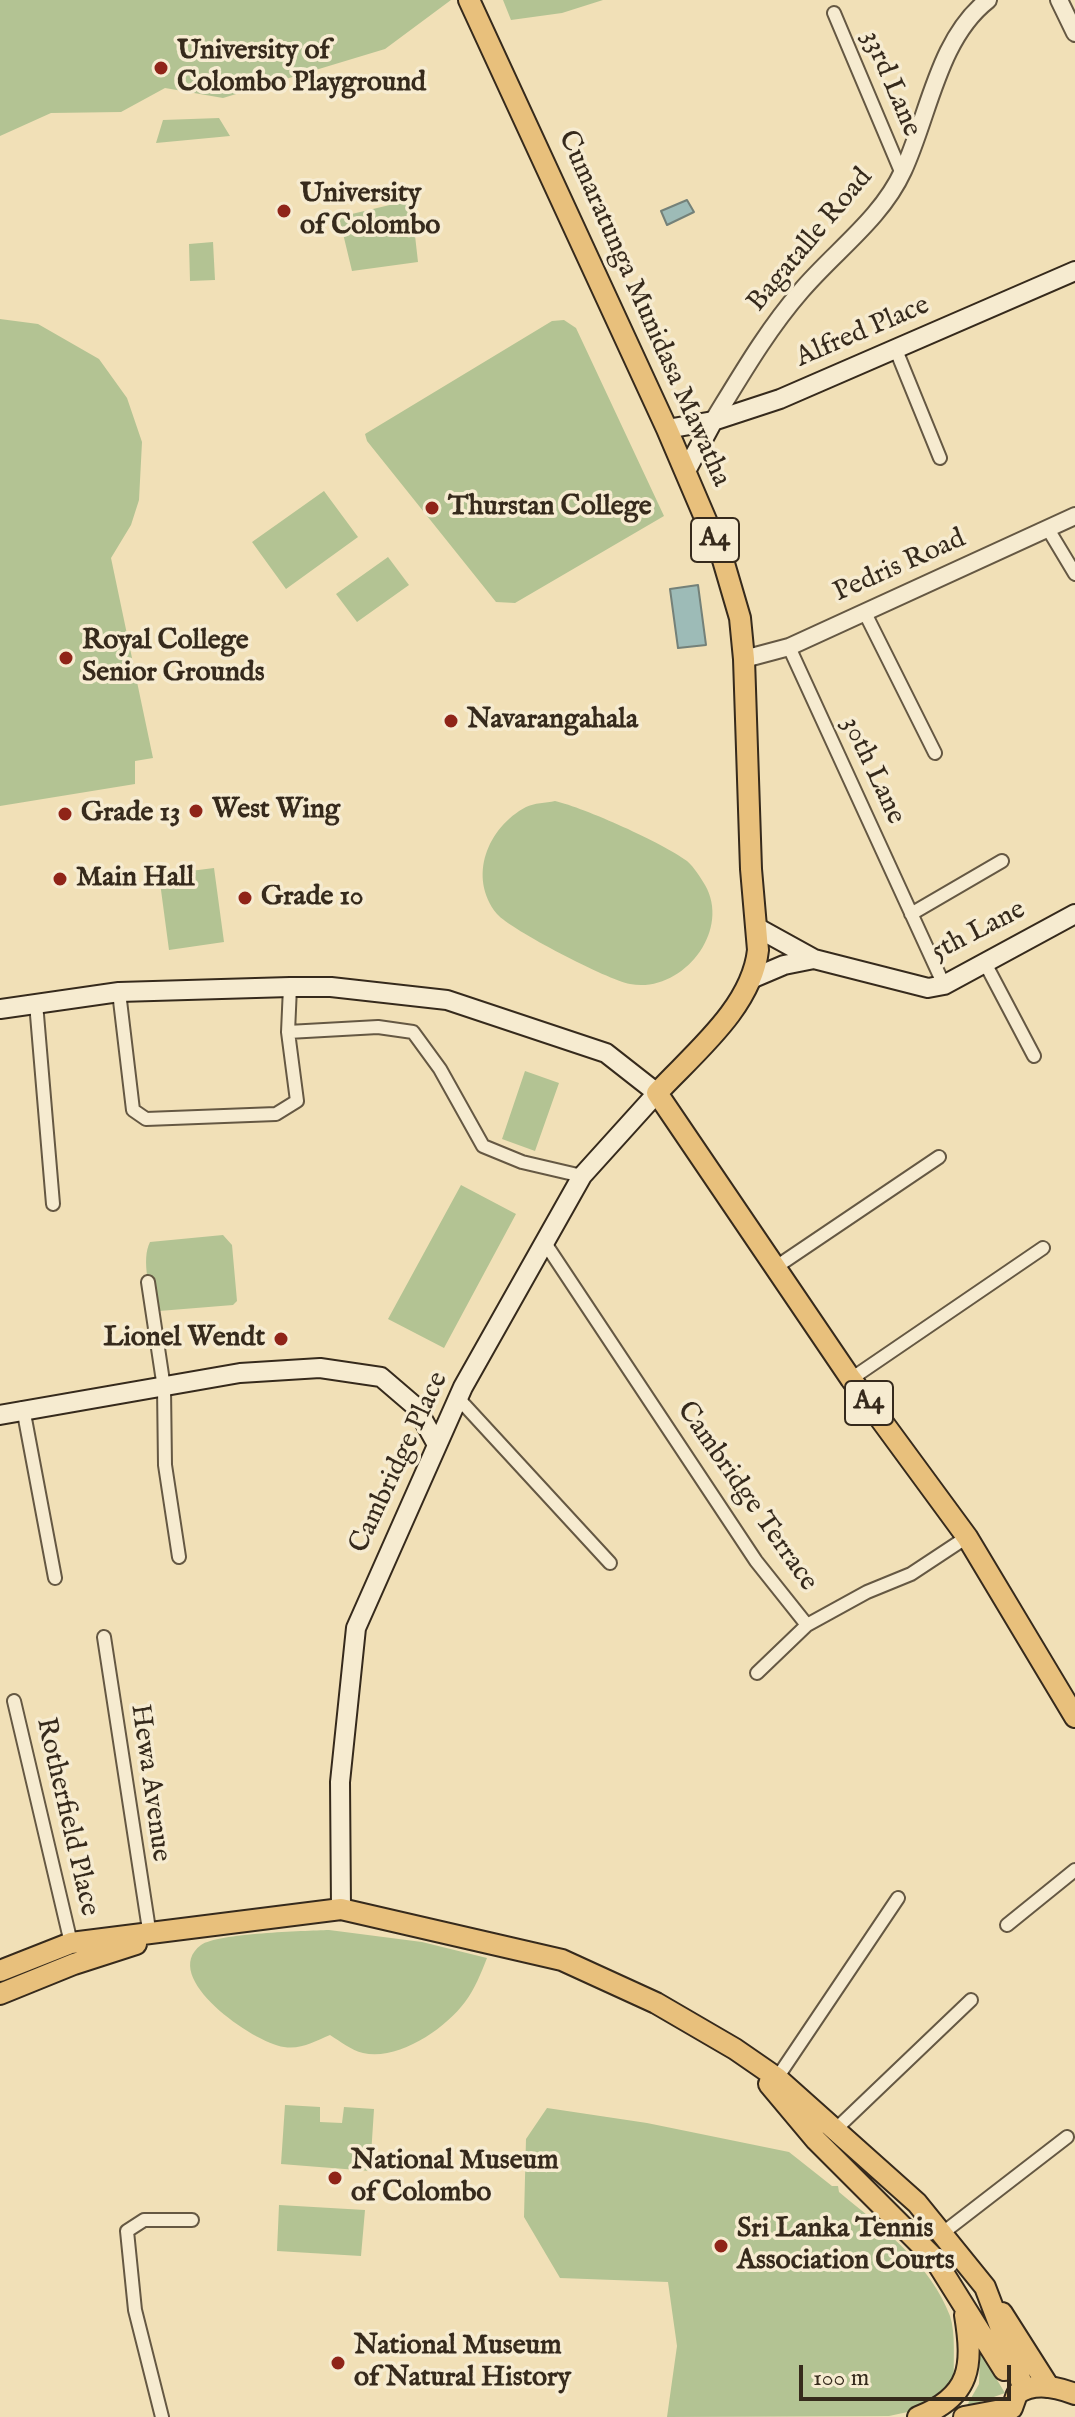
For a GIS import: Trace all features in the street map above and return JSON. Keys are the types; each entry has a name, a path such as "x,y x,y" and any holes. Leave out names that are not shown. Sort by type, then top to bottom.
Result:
{"main road":[{"name":"Cumaratunga Munidasa Mawatha","path":"469,0 686,471 723,560 740,618 758,950 751,979 742,997 657,1093"},
{"name":"Alfred Place","path":"667,429 713,421 780,399 1075,271"},
{"name":"Bagatalle Road","path":"686,471 713,421"},
{"name":"5th Lane","path":"756,927 814,959 928,988 944,985 1075,914"},
{"name":"5th Lane","path":"751,979 784,965 814,959"},
{"path":"0,1009 119,992 290,987 331,987 447,1000 606,1053 657,1093"},
{"name":"Cambridge Place","path":"341,1909 340,1782 356,1628 458,1398 582,1176 657,1093"},
{"name":"A4","path":"657,1093 851,1379 967,1537 1075,1717"},
{"path":"0,1415 23,1408 164,1388 240,1373 320,1368 381,1377 416,1407 436,1443"},
{"path":"0,1994 150,1936 244,1919 341,1909 562,1960 656,2003 749,2059 777,2078 836,2129 944,2232 985,2287 1049,2387"},
{"path":"0,1971 71,1943 130,1935 150,1936"},
{"path":"749,2059 816,2140 934,2258 964,2311 993,2350 1016,2402"},
{"path":"985,2287 1016,2402"},
{"path":"918,2417 936,2410 965,2381 971,2353 964,2311"},
{"path":"964,2417 1016,2402 1049,2387 1075,2394"}],"street":[{"name":"Bagatalle Road","path":"713,421 747,365 798,293 874,217 902,174 959,27 988,0"},
{"path":"1059,0 1075,33"},
{"name":"33rd Lane","path":"834,13 902,174"},
{"path":"896,350 940,458"},
{"name":"Pedris Road","path":"744,659 789,647 1075,516"},
{"path":"1048,529 1075,574"},
{"path":"865,613 935,753"},
{"name":"30th Lane","path":"789,647 944,985"},
{"path":"911,914 1002,861"},
{"path":"985,963 1034,1056"},
{"path":"119,992 133,1110 146,1119 276,1114 297,1101 288,1032 290,987"},
{"path":"36,1003 53,1204"},
{"path":"288,1032 378,1027 413,1032 440,1069 483,1146 522,1162 582,1176"},
{"path":"776,1267 939,1157"},
{"name":"Cambridge Terrace","path":"545,1243 756,1561 807,1625 867,1592 911,1574 967,1537"},
{"path":"851,1379 1043,1248"},
{"path":"148,1282 164,1388 165,1465 179,1557"},
{"path":"458,1398 610,1563"},
{"path":"23,1408 55,1578"},
{"path":"757,1673 807,1625"},
{"name":"Hewa Avenue","path":"104,1637 150,1936"},
{"name":"Rotherfield Place","path":"14,1701 71,1943"},
{"path":"1007,1925 1075,1870"},
{"path":"777,2078 898,1898"},
{"path":"836,2129 971,2000"},
{"path":"944,2232 1067,2137"},
{"path":"162,2417 135,2310 127,2231 144,2220 192,2220"}],"green space":[{"name":"University of Colombo Playground","path":"0,0 451,0 385,49 223,98 165,88 121,112 51,113 0,136"},
{"path":"503,0 603,0 562,13 511,20"},
{"path":"219,118 230,136 156,143 163,120"},
{"path":"411,200 418,262 352,271 339,217"},
{"path":"213,242 215,280 190,281 189,244"},
{"name":"Royal College Senior Grounds","path":"0,319 38,324 99,359 127,398 142,442 139,500 131,525 111,558 153,758 135,761 135,784 0,806"},
{"path":"564,320 576,328 664,516 515,603 496,602 367,441 365,434 552,321"},
{"path":"324,491 358,537 286,589 252,542"},
{"path":"388,557 409,585 357,622 336,594"},
{"path":"555,801 643,836 676,854 695,869 712,903 712,922 707,940 697,956 683,969 649,985 630,984 560,954 497,914 488,900 484,884 483,869 492,840 501,827 526,807"},
{"path":"214,868 224,942 169,950 159,875"},
{"path":"525,1071 559,1083 535,1151 502,1139"},
{"path":"461,1185 516,1214 444,1348 388,1319"},
{"path":"223,1235 232,1245 237,1301 233,1305 159,1311 147,1277 146,1258 150,1242"},
{"path":"329,1930 422,1942 487,1958 469,1997 446,2022 420,2041 377,2054 354,2050 330,2035 296,2047 270,2043 252,2034 215,2006 200,1990 192,1974 191,1958 201,1945 210,1941 262,1933"},
{"path":"285,2105 320,2107 320,2122 342,2123 344,2107 374,2109 370,2171 281,2164"},
{"name":"Sri Lanka Tennis Association Courts","path":"547,2108 647,2123 789,2152 832,2186 838,2186 839,2192 903,2247 930,2279 952,2323 954,2379 931,2407 889,2416 667,2417 677,2346 668,2282 560,2278 524,2217 526,2139"},
{"path":"279,2205 365,2210 361,2256 277,2251"},
{"path":"980,2352 1005,2393 966,2407 979,2384"}],"water":[{"path":"687,200 694,212 667,225 661,211"},
{"path":"698,585 706,645 678,648 670,589"}],"place":[{"name":"University of Colombo Playground","path":"161,68"},
{"name":"University of Colombo","path":"284,211"},
{"name":"Thurstan College","path":"432,508"},
{"name":"Royal College Senior Grounds","path":"66,658"},
{"name":"Navarangahala","path":"451,721"},
{"name":"West Wing","path":"196,811"},
{"name":"Grade 13","path":"65,814"},
{"name":"Main Hall","path":"60,879"},
{"name":"Grade 10","path":"245,898"},
{"name":"Lionel Wendt","path":"281,1339"},
{"name":"National Museum of Colombo","path":"335,2178"},
{"name":"Sri Lanka Tennis Association Courts","path":"721,2246"},
{"name":"National Museum of Natural History","path":"338,2363"}]}
